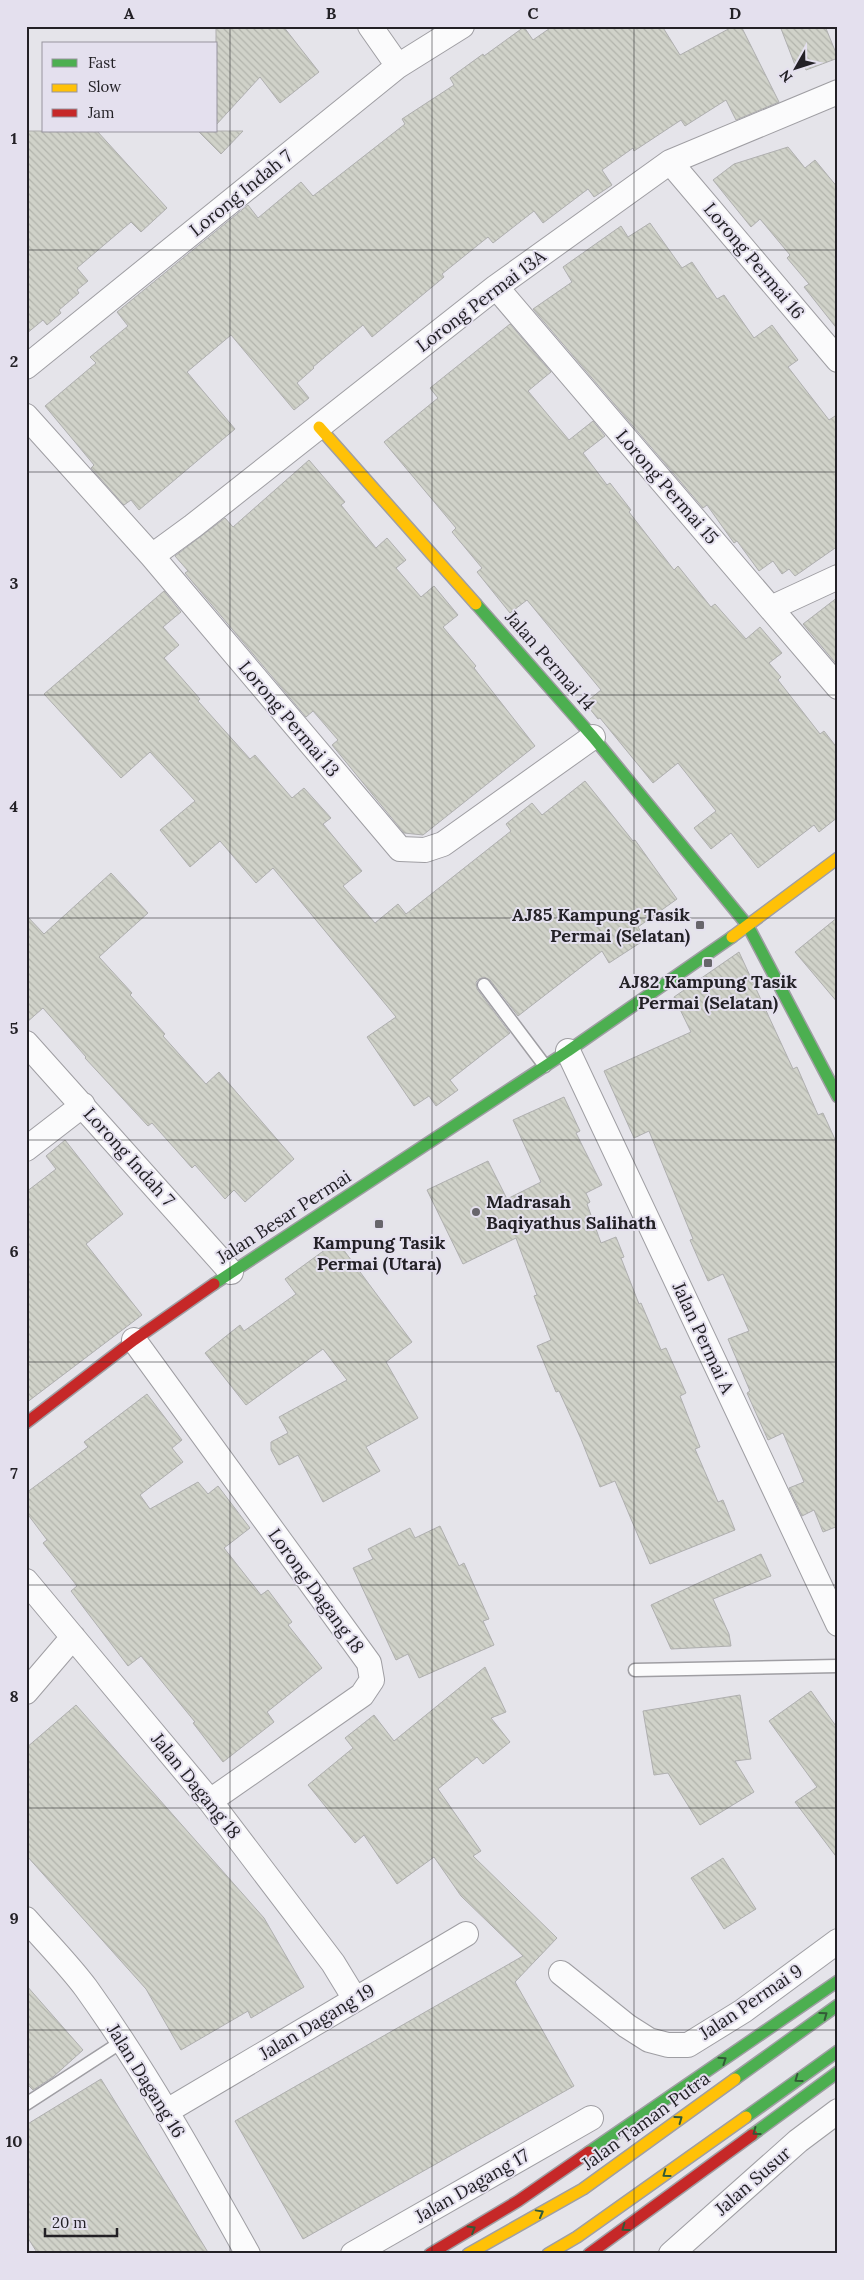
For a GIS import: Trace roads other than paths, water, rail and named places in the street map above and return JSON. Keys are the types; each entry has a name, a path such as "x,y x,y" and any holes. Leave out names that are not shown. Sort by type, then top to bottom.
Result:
{"main road":[{"name":"Jalan Permai 14","path":"318,427 593,737 748,926 838,1097"},
{"name":"Jalan Besar Permai","path":"26,1423 134,1340 231,1272 568,1051 748,926 838,858"},
{"path":"430,2254 518,2201 838,1981"},
{"name":"Jalan Taman Putra","path":"468,2254 583,2189 838,2005"},
{"path":"548,2254 577,2237 838,2051"},
{"path":"589,2254 838,2072"}],"street":[{"path":"370,26 398,66"},
{"name":"Lorong Indah 7","path":"26,367 398,66 462,26"},
{"name":"Lorong Permai 13A","path":"152,556 193,526 496,287 670,162 838,92"},
{"name":"Lorong Permai 16","path":"670,162 838,360"},
{"name":"Lorong Permai 15","path":"496,287 838,687"},
{"name":"Lorong Permai 13","path":"26,416 152,556 400,849 425,850 443,844 593,737"},
{"path":"771,608 838,576"},
{"name":"Lorong Indah 7","path":"26,1043 231,1272"},
{"name":"Jalan Permai A","path":"568,1051 838,1624"},
{"path":"26,1149 83,1105"},
{"name":"Lorong Dagang 18","path":"134,1340 369,1663 372,1680 362,1695 210,1801"},
{"name":"Jalan Dagang 18","path":"26,1581 210,1801 333,1963 355,1999"},
{"path":"26,1692 73,1637"},
{"name":"Jalan Dagang 16","path":"26,1919 84,1987 122,2042 167,2111 248,2254"},
{"name":"Jalan Dagang 19","path":"167,2111 466,1934"},
{"name":"Jalan Permai 9","path":"561,1973 627,2026 649,2040 668,2045 688,2045 743,2011 838,1941"},
{"name":"Jalan Susur","path":"671,2254 798,2141 838,2110"},
{"name":"Jalan Dagang 17","path":"352,2254 591,2118"}],"lane":[{"path":"484,986 545,1066"},
{"path":"635,1670 838,1666"},
{"path":"26,2104 122,2042"}],"place":[{"name":"AJ85 Kampung Tasik Permai (Selatan)","path":"700,925"},
{"name":"AJ82 Kampung Tasik Permai (Selatan)","path":"708,963"},
{"name":"Madrasah Baqiyathus Salihath","path":"476,1212"},
{"name":"Kampung Tasik Permai (Utara)","path":"379,1224"}]}
